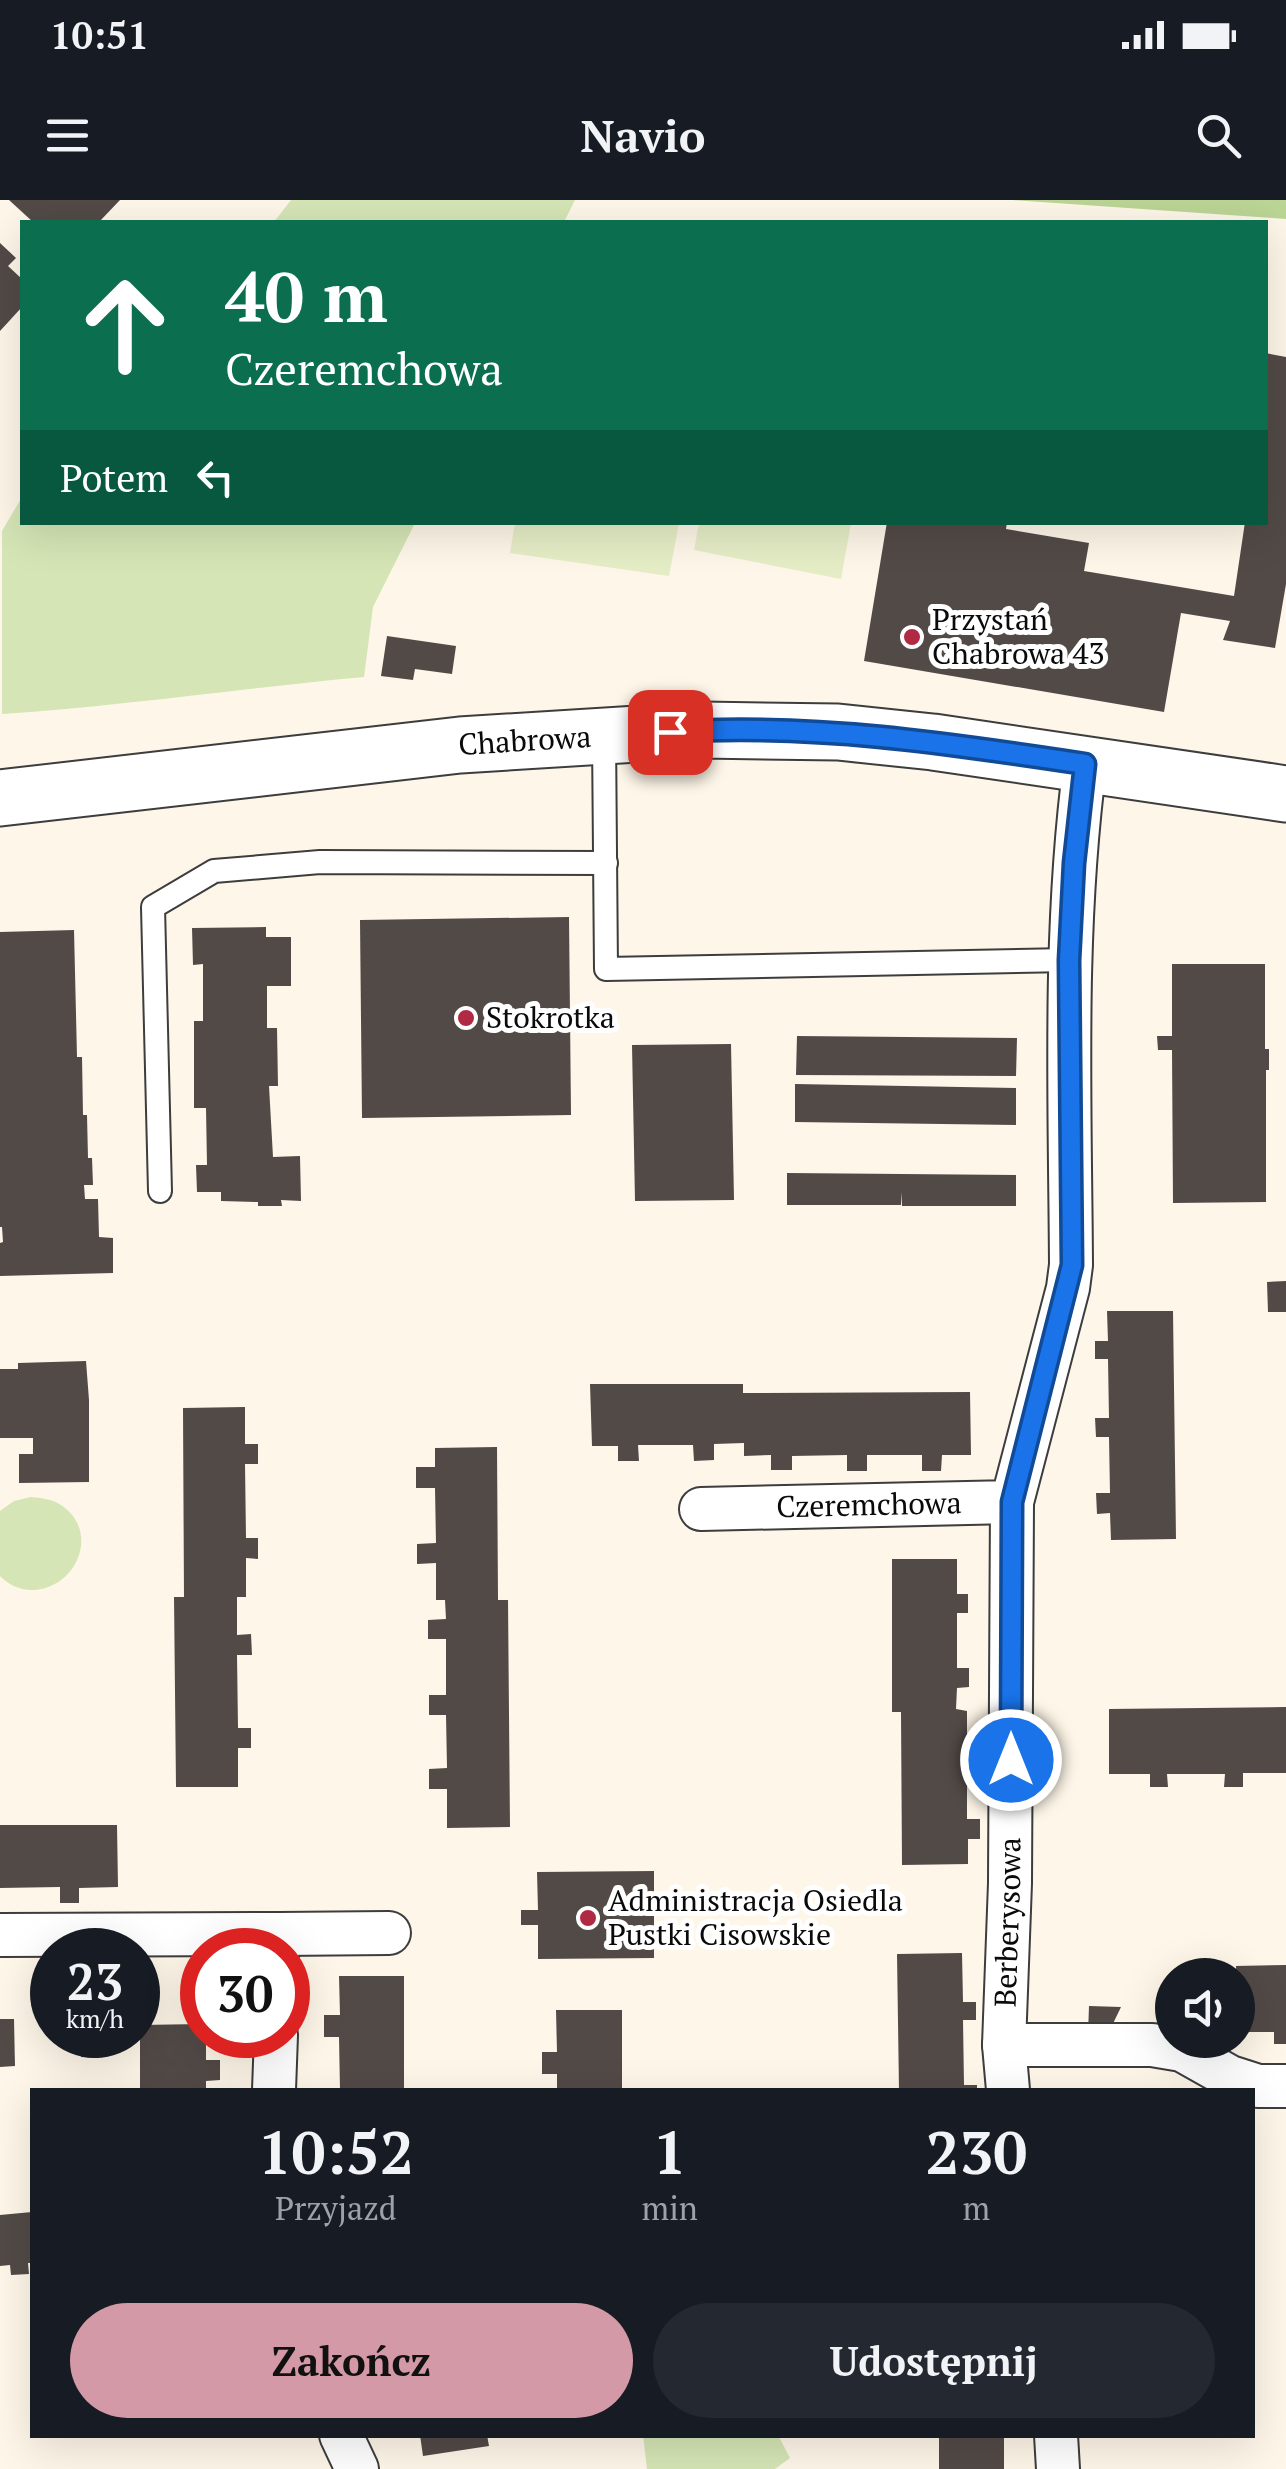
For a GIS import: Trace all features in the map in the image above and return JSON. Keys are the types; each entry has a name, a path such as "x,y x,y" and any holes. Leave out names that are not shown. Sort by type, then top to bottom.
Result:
{"street":[{"name":"Chabrowa","path":"0,798 460,745 702,730 838,732 979,747 1286,794"},
{"path":"1012,1502 1072,1265 1069,960 1085,764"},
{"name":"Czeremchowa","path":"701,1509 1012,1502"},
{"name":"Berberysowa","path":"1008,2088 1004,2046 1010,1883 1012,1502"},
{"path":"310,1939 389,1932"},
{"path":"0,1935 180,1940"},
{"name":"Berberysowa","path":"1004,2046 1152,2045 1182,2050 1230,2077 1258,2086 1286,2086"},
{"path":"274,2088 275,2058"},
{"path":"342,2438 357,2469"},
{"path":"1056,2438 1058,2469"}],"lane":[{"path":"604,736 606,970 1069,960"},
{"path":"160,1191 153,908 214,872 320,862 606,863"}],"green space":[{"path":"291,200 575,200 565,220 276,220"},
{"path":"1012,200 1286,200 1286,219 1273,218"},
{"path":"20,500 20,525 414,525 373,607 364,677 2,714 2,531"},
{"path":"515,525 679,525 669,576 510,553"},
{"path":"699,525 851,525 841,579 694,550"},
{"path":"31,1497 61,1505 73,1516 81,1542 79,1556 63,1579 50,1586 25,1590 0,1576 0,1511 14,1501"},
{"path":"643,2438 780,2438 790,2458 775,2469 647,2469"}],"building":[{"path":"9,200 120,200 101,220 31,220"},
{"path":"0,243 16,258 8,266 20,277 20,309 0,331"},
{"path":"1268,354 1286,357 1286,584 1275,648 1223,640 1230,621 1181,613 1164,712 864,661 887,525 1007,525 1006,529 1089,543 1084,571 1234,596 1245,525 1268,525"},
{"path":"387,636 456,646 452,674 415,669 413,680 381,676"},
{"name":"Stokrotka","path":"569,917 571,1115 362,1118 360,920"},
{"path":"266,927 266,937 291,937 291,986 267,986 267,1028 277,1028 278,1086 269,1086 273,1157 300,1156 301,1201 281,1200 282,1206 221,1201 221,1192 197,1192 196,1165 207,1165 206,1108 194,1108 194,1021 203,1021 203,964 193,965 192,928"},
{"path":"74,930 77,1057 82,1057 83,1115 87,1115 88,1158 92,1158 93,1185 84,1185 85,1199 98,1199 99,1237 113,1238 113,1273 0,1276 0,932"},
{"path":"1172,964 1265,964 1265,1049 1269,1049 1266,1202 1173,1203 1172,1050 1158,1050 1157,1036 1172,1036"},
{"path":"797,1036 1017,1038 1016,1076 796,1075"},
{"path":"731,1044 734,1200 635,1201 632,1045"},
{"path":"795,1084 1016,1088 1016,1125 795,1122"},
{"path":"787,1173 1016,1175 1016,1206 902,1206 902,1192 901,1205 787,1205"},
{"path":"1286,1281 1286,1312 1268,1312 1267,1282"},
{"path":"1107,1311 1173,1311 1176,1539 1111,1540 1110,1513 1097,1514 1096,1493 1110,1493 1109,1437 1096,1437 1095,1418 1109,1418 1108,1359 1095,1359 1095,1341 1108,1341"},
{"path":"86,1361 89,1482 19,1483 19,1454 33,1454 33,1438 0,1438 0,1369 18,1369 18,1363"},
{"path":"590,1384 743,1384 743,1393 970,1392 971,1455 942,1455 941,1471 922,1471 922,1455 867,1455 867,1471 847,1471 847,1455 792,1456 792,1470 771,1470 771,1455 744,1456 744,1443 714,1444 714,1460 694,1461 693,1445 638,1445 639,1461 618,1461 618,1446 592,1446"},
{"path":"245,1407 245,1444 258,1444 258,1464 245,1464 246,1538 258,1538 258,1559 246,1558 246,1597 237,1597 237,1635 251,1634 252,1655 237,1655 238,1728 251,1728 251,1748 238,1748 238,1787 176,1787 174,1597 184,1597 183,1408"},
{"path":"497,1447 498,1600 508,1600 510,1827 447,1828 447,1789 429,1789 429,1769 447,1768 446,1715 429,1715 429,1695 446,1695 446,1639 428,1639 428,1620 446,1619 445,1600 436,1600 436,1563 417,1564 417,1544 436,1543 435,1488 416,1488 416,1467 435,1467 435,1448"},
{"path":"892,1559 957,1559 957,1594 968,1594 968,1613 957,1613 957,1668 969,1668 969,1687 957,1688 956,1709 967,1711 967,1745 978,1745 978,1764 967,1764 967,1819 980,1819 980,1839 968,1839 968,1864 902,1865 901,1712 892,1712"},
{"path":"1286,1707 1286,1773 1243,1773 1243,1787 1224,1787 1225,1774 1167,1774 1168,1787 1150,1787 1150,1774 1109,1774 1109,1709"},
{"path":"0,1825 117,1825 118,1887 79,1888 79,1903 60,1903 60,1887 0,1888"},
{"name":"Administracja Osiedla Pustki Cisowskie","path":"654,1871 654,1958 538,1959 538,1925 521,1925 521,1910 538,1910 537,1872"},
{"path":"962,1953 963,2002 976,2002 976,2020 963,2020 964,2085 977,2088 899,2088 897,1954"},
{"path":"1286,1965 1286,2044 1274,2044 1274,2032 1255,2032 1255,1966"},
{"path":"339,1976 404,1976 404,2088 340,2088 339,2037 324,2037 324,2015 340,2015"},
{"path":"1089,2006 1121,2007 1108,2034 1088,2034"},
{"path":"556,2010 622,2010 622,2088 557,2088 557,2074 542,2074 542,2052 557,2052"},
{"path":"0,2019 14,2019 15,2066 0,2067"},
{"path":"180,2024 180,2058 220,2060 220,2080 206,2081 206,2088 140,2088 140,2058 160,2058 160,2025"},
{"path":"30,2212 29,2274 11,2275 10,2265 0,2266 0,2215"},
{"path":"420,2438 488,2438 489,2446 423,2456"},
{"path":"939,2438 1004,2438 1004,2469 939,2469"}],"place":[{"name":"Przystań Chabrowa 43","path":"912,637"},
{"name":"Stokrotka","path":"466,1018"},
{"name":"Administracja Osiedla Pustki Cisowskie","path":"588,1918"}],"route":[{"path":"670,732 838,732 979,747 1085,764 1069,960 1072,1265 1012,1502 1011,1760"}]}
